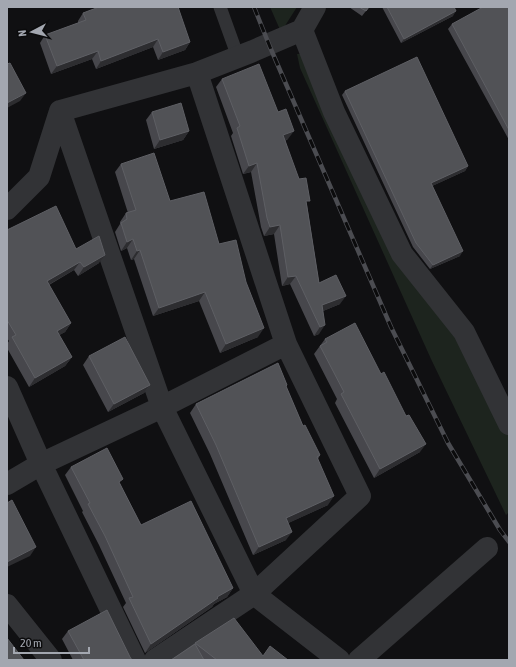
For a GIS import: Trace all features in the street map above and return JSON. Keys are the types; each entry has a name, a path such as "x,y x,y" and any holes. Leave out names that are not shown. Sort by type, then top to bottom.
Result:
{"street":[{"path":"60,112 197,73 238,57 302,30 315,7"},
{"path":"302,30 334,112 402,254 464,332 509,424"},
{"path":"155,660 254,594 360,496 286,344 197,73"},
{"path":"7,209 38,177 60,112"},
{"path":"60,112 162,407 254,594 339,660"},
{"path":"7,484 42,464 162,407 286,344"},
{"path":"7,387 135,660"},
{"path":"359,660 487,548"},
{"path":"7,605 51,660"}],"lane":[{"path":"220,7 238,57"}],"shaded area":[{"path":"270,7 297,7 281,32"},
{"path":"297,54 303,54 459,335 509,429 509,512 506,515 431,359 300,68"}],"building":[{"path":"99,7 178,7 190,42 163,52 158,39 101,61 98,51 57,66 45,35 86,20 83,13"},
{"path":"359,7 369,7 366,11"},
{"path":"387,7 454,7 456,11 404,39"},
{"path":"483,7 509,7 509,130 452,24"},
{"path":"417,57 468,166 431,183 463,251 433,265 416,243 345,91"},
{"path":"10,63 26,93 7,103 7,64"},
{"path":"259,64 278,112 286,109 294,131 283,135 299,179 306,178 310,201 306,201 319,283 336,275 346,296 322,305 325,325 320,327 296,276 288,277 280,225 270,227 257,163 249,166 237,128 240,126 222,79"},
{"path":"181,103 189,131 160,140 152,112"},
{"path":"154,153 170,201 204,192 219,244 236,240 246,282 264,328 226,344 205,292 159,308 140,250 137,251 133,239 127,242 121,223 127,219 126,213 136,210 121,164"},
{"path":"56,206 76,249 99,236 105,255 84,267 80,262 47,281 71,323 57,331 72,357 35,378 12,337 16,335 7,320 7,230"},
{"path":"355,323 381,374 384,372 406,416 409,415 426,444 380,469 341,394 344,392 320,346 327,342 325,339"},
{"path":"125,337 150,385 114,404 89,356"},
{"path":"278,363 303,426 305,425 320,455 317,457 334,496 286,518 292,532 259,547 216,445 196,404"},
{"path":"107,448 123,479 119,482 141,525 191,501 233,588 217,597 218,598 151,644 129,598 133,597 105,536 88,504 90,503 71,467"},
{"path":"12,500 36,547 7,562 7,503"},
{"path":"107,610 132,660 84,660 68,631"},
{"path":"234,618 263,656 270,646 288,660 217,660 195,643"},
{"path":"7,638 24,660 7,660"},
{"path":"195,644 204,660 171,660"}],"railway":[{"path":"254,7 391,327 448,443 500,530 509,542"}]}
